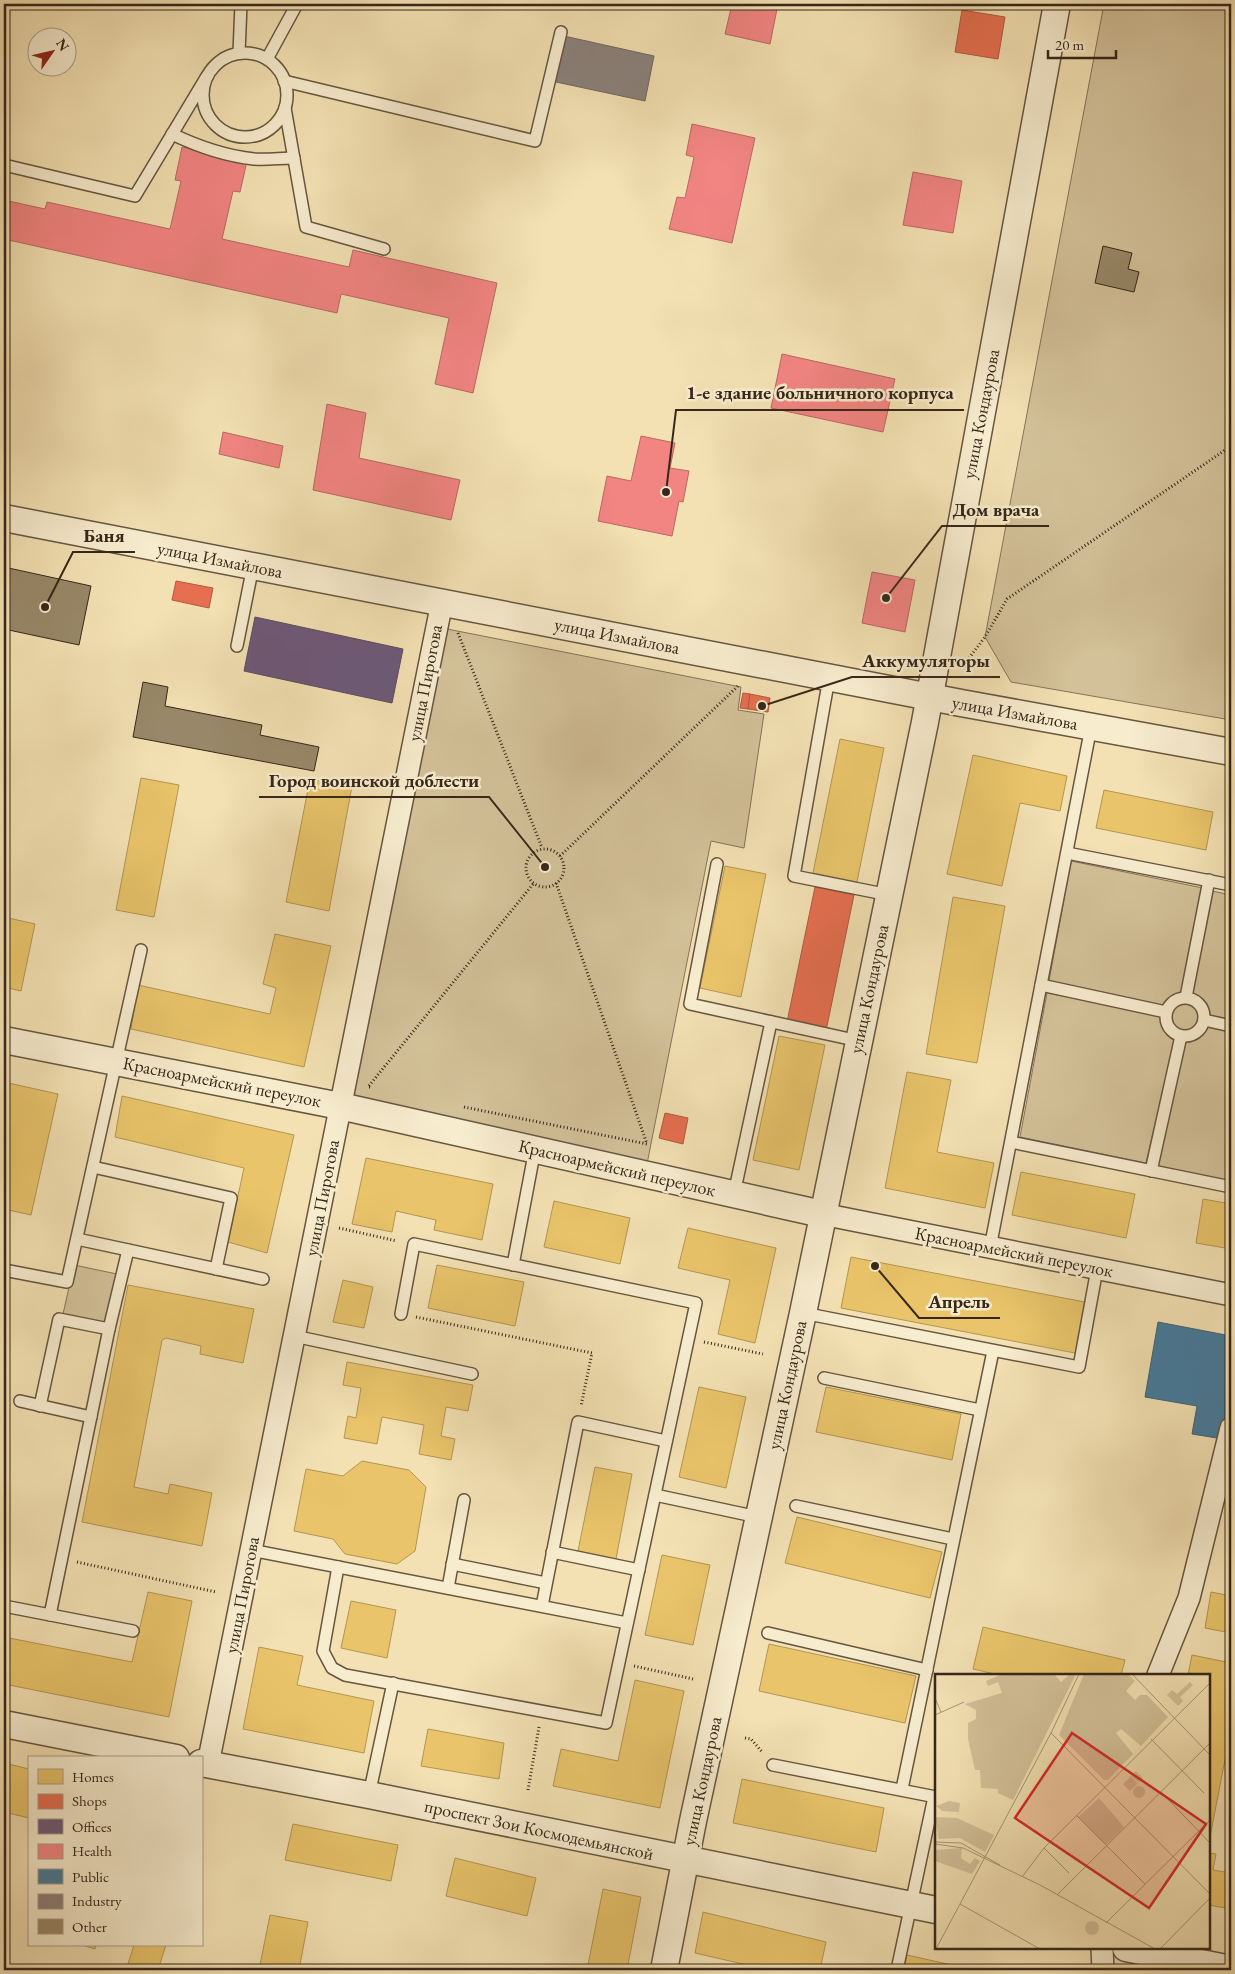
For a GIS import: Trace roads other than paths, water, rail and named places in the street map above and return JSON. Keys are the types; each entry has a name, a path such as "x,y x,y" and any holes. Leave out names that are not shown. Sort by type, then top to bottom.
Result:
{"street":[{"name":"улица Кондаурова","path":"664,1970 685,1860 803,1313 929,697 1057,4"},
{"name":"улица Измайлова","path":"4,518 829,678 1231,752"},
{"name":"улица Пирогова","path":"205,1763 251,1550 442,602"},
{"name":"Красноармейский переулок","path":"4,1040 340,1106 822,1214 1231,1296"},
{"path":"1158,1674 1189,1598 1231,1428"},
{"path":"4,1724 166,1756"},
{"name":"проспект Зои Космодемьянской","path":"205,1763 935,1910"},
{"path":"1102,1949 1103,1970"},
{"path":"1131,1949 1231,1969"}],"lane":[{"path":"239,53 240,4"},
{"path":"267,59 297,4"},
{"path":"284,81 535,141 561,32"},
{"path":"4,165 135,196 214,65 226,57 239,53 254,54 267,59 278,69 284,81 287,94 285,108 306,227 384,248"},
{"path":"206,76 202,90 203,104 208,116 217,127 229,135 242,138 256,136 269,130 279,120 285,108"},
{"path":"172,134 194,144 254,159 294,158"},
{"path":"237,646 253,566"},
{"path":"829,678 794,876 889,895"},
{"path":"990,1248 1091,727"},
{"path":"1067,853 1231,885"},
{"path":"717,864 690,1004 858,1041"},
{"path":"1186,997 1209,880"},
{"path":"4,1270 67,1282 141,950"},
{"path":"1041,985 1166,1012"},
{"path":"1186,997 1198,1002 1204,1014 1204,1020 1202,1026 1193,1034 1181,1036 1170,1029 1166,1012 1174,1001 1186,997"},
{"path":"1204,1020 1231,1026"},
{"path":"734,1194 772,1022"},
{"path":"1151,1171 1181,1036"},
{"path":"1011,1142 1231,1187"},
{"path":"513,1265 535,1150"},
{"path":"93,1167 231,1198 216,1269"},
{"path":"77,1239 264,1279"},
{"path":"338,1567 323,1651 332,1668 345,1675 606,1723 696,1303 414,1244 400,1314"},
{"path":"50,1615 109,1329 128,1250"},
{"path":"803,1313 1079,1367 1097,1269"},
{"path":"40,1406 59,1319 109,1329"},
{"path":"294,1336 472,1374"},
{"path":"902,1790 992,1351"},
{"path":"824,1378 980,1410"},
{"path":"20,1402 91,1417"},
{"path":"542,1606 578,1422 666,1441"},
{"path":"655,1495 758,1517"},
{"path":"448,1588 464,1500"},
{"path":"796,1506 953,1540"},
{"path":"251,1550 627,1623"},
{"path":"552,1552 638,1570"},
{"path":"452,1564 546,1583"},
{"path":"4,1606 133,1631"},
{"path":"768,1633 926,1670"},
{"path":"369,1795 393,1684"},
{"path":"773,1765 935,1797 897,1970"}],"place":[{"name":"1-е здание больничного корпуса","path":"666,492"},
{"name":"Дом врача","path":"886,598"},
{"name":"Баня","path":"45,607"},
{"name":"Аккумуляторы","path":"762,706"},
{"name":"Город воинской доблести","path":"545,867"},
{"name":"Апрель","path":"875,1266"}]}
